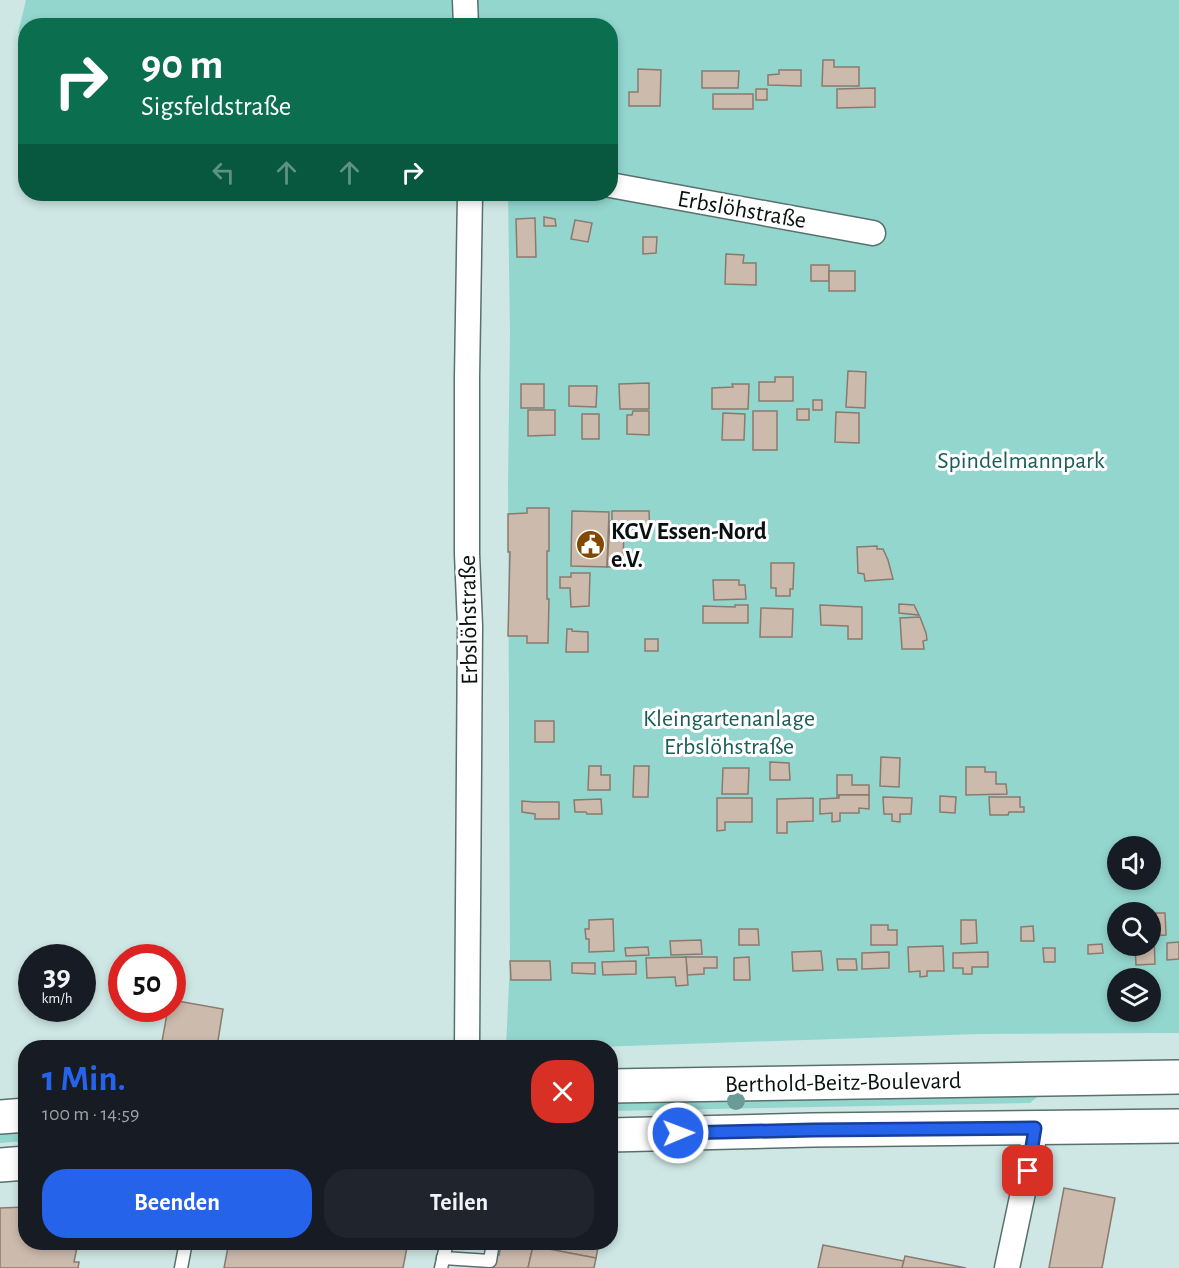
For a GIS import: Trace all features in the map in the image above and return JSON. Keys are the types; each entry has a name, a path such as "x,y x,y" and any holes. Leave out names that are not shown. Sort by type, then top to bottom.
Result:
{"main road":[{"name":"Berthold-Beitz-Boulevard","path":"618,1086 1179,1077"},
{"path":"1035,1128 1040,1111 1076,1078"},
{"path":"0,1118 18,1117"},
{"name":"Berthold-Beitz-Boulevard","path":"618,1135 1179,1126"},
{"path":"0,1165 18,1164"}],"street":[{"path":"465,0 466,18"},
{"name":"Erbslöhstraße","path":"618,186 873,233"},
{"name":"Erbslöhstraße","path":"467,1040 470,626 467,554 467,378 470,201"},
{"path":"1007,1268 1035,1128"}],"lane":[{"path":"181,1268 184,1250"},
{"path":"442,1263 490,1261 492,1250"}],"green space":[{"path":"26,0 1179,0 1179,1033 980,1034 618,1046 618,1040 506,1040 510,961 508,481 510,334 508,201 618,201 618,18 22,18"},
{"path":"1050,1086 1030,1103 618,1111 618,1101"},
{"path":"18,1127 18,1142 0,1143 0,1128"}],"building":[{"path":"823,60 834,60 834,67 859,67 859,86 822,86"},
{"path":"638,69 661,70 660,106 629,106 629,92 638,92"},
{"path":"779,70 801,70 801,86 768,85 768,75 779,74"},
{"path":"702,71 739,71 738,88 702,88"},
{"path":"875,88 875,107 837,108 837,89"},
{"path":"756,89 767,89 767,100 756,100"},
{"path":"713,94 753,94 753,109 713,109"},
{"path":"544,217 555,219 556,226 544,226"},
{"path":"535,218 536,257 517,257 516,219"},
{"path":"575,220 592,223 588,242 571,239"},
{"path":"643,237 657,237 656,253 643,254"},
{"path":"726,254 744,255 743,263 756,263 756,285 725,284"},
{"path":"811,265 829,265 829,281 811,281"},
{"path":"829,271 855,271 855,291 829,291"},
{"path":"848,371 866,372 865,408 846,407"},
{"path":"775,377 793,377 793,401 759,401 759,382 775,382"},
{"path":"649,383 649,409 620,409 619,384"},
{"path":"521,384 544,384 544,408 521,408"},
{"path":"732,384 749,384 748,409 712,409 712,388 733,387"},
{"path":"569,386 597,386 596,407 569,406"},
{"path":"813,400 822,400 822,410 813,410"},
{"path":"797,409 809,409 809,420 797,420"},
{"path":"528,410 555,410 555,435 528,436"},
{"path":"633,411 649,411 649,435 627,434 627,415 632,415"},
{"path":"753,411 777,411 777,450 753,450"},
{"path":"836,412 859,413 859,443 835,442"},
{"path":"723,413 745,414 744,440 722,440"},
{"path":"582,414 599,414 599,439 582,439"},
{"path":"527,508 549,508 548,643 527,643 527,636 508,636 510,552 508,552 508,514 527,513"},
{"name":"KGV Essen-Nord e.V.","path":"572,511 609,512 607,567 571,566"},
{"path":"612,511 649,511 650,535 639,536 638,530 612,529"},
{"path":"610,521 619,522 620,526 624,526 623,567 607,567"},
{"path":"877,546 877,549 883,549 893,579 865,581 864,574 858,573 857,547"},
{"path":"771,563 794,563 793,589 790,589 790,596 776,596 776,588 771,588"},
{"path":"571,573 590,573 589,606 571,607 570,588 560,588 560,577 571,577"},
{"path":"713,580 739,580 739,585 745,585 746,599 714,600"},
{"path":"899,604 914,605 919,615 899,613"},
{"path":"735,605 748,605 748,623 703,623 703,606 735,607"},
{"path":"820,605 862,607 862,639 848,639 848,626 821,625"},
{"path":"761,608 793,609 792,637 760,637"},
{"path":"920,617 927,640 923,641 924,649 902,649 900,618"},
{"path":"567,629 588,632 588,652 566,652"},
{"path":"645,639 658,639 658,651 645,651"},
{"path":"535,721 554,721 554,742 535,742"},
{"path":"881,757 900,758 899,787 880,786"},
{"path":"770,762 789,763 790,780 770,780"},
{"path":"589,766 601,766 601,775 610,775 610,790 588,790"},
{"path":"634,766 649,766 648,797 633,797"},
{"path":"966,767 985,767 985,772 996,772 996,784 1006,784 1007,794 966,795"},
{"path":"723,768 749,768 748,794 722,794"},
{"path":"837,775 852,775 852,785 869,785 869,795 839,795 837,798"},
{"path":"839,795 869,795 869,809 859,808 859,813 840,813 840,821 832,822 832,813 820,814 820,799 839,798"},
{"path":"940,796 956,797 955,813 940,812"},
{"path":"883,797 912,798 911,814 900,814 900,822 892,821 892,814 884,814"},
{"path":"989,797 1020,797 1020,807 1024,807 1024,812 990,815"},
{"path":"717,798 752,798 752,822 725,822 725,830 717,831"},
{"path":"813,798 813,821 787,822 787,833 777,833 777,799"},
{"path":"601,799 602,814 575,812 574,800"},
{"path":"522,801 559,802 559,819 535,819 535,814 522,812"},
{"path":"1161,913 1165,913 1166,935 1161,935"},
{"path":"613,919 614,951 589,952 589,939 586,939 585,929 589,929 589,920"},
{"path":"961,920 976,920 977,943 961,944"},
{"path":"871,925 888,925 888,930 897,930 897,945 871,945"},
{"path":"1033,926 1034,941 1021,941 1021,927"},
{"path":"739,929 758,929 759,945 739,945"},
{"path":"701,940 702,954 671,955 670,941"},
{"path":"1179,942 1179,959 1167,960 1167,943"},
{"path":"1102,944 1103,953 1088,954 1088,945"},
{"path":"943,946 944,971 927,971 927,976 920,977 920,971 909,972 908,947"},
{"path":"648,947 649,955 626,956 625,948"},
{"path":"1043,948 1055,948 1055,962 1044,962"},
{"path":"821,951 823,970 793,971 792,952"},
{"path":"889,952 889,968 862,969 862,953"},
{"path":"988,952 988,967 972,967 972,974 963,974 963,968 953,968 953,953"},
{"path":"1136,956 1155,956 1155,964 1136,965"},
{"path":"686,957 717,957 717,968 704,968 704,974 687,975"},
{"path":"686,957 688,985 676,986 675,977 647,978 646,958"},
{"path":"749,957 750,980 734,980 734,958"},
{"path":"837,959 856,959 857,970 838,970"},
{"path":"510,961 550,961 551,980 511,980"},
{"path":"636,961 636,974 603,975 602,962"},
{"path":"572,963 595,963 595,974 572,973"},
{"path":"186,1002 223,1009 218,1040 162,1040 165,1022 186,1022"},
{"path":"1064,1188 1115,1198 1102,1268 1049,1268"},
{"path":"18,1207 18,1250 76,1250 74,1262 79,1262 78,1268 0,1268 0,1208"},
{"path":"823,1245 904,1261 902,1268 818,1268"},
{"path":"227,1250 406,1250 403,1268 224,1268"},
{"path":"500,1250 532,1250 528,1268 493,1268 496,1254 499,1255"},
{"path":"532,1250 554,1250 596,1258 594,1268 528,1268"},
{"path":"554,1250 598,1250 596,1258"},
{"path":"905,1256 966,1268 902,1268"}],"place":[{"name":"KGV Essen-Nord e.V.","path":"590,545"}],"route":[{"path":"678,1133 1035,1128 1028,1171"}],"park label":[{"name":"Spindelmannpark","path":"1021,460"},
{"name":"Kleingartenanlage Erbslöhstraße","path":"729,732"}]}
